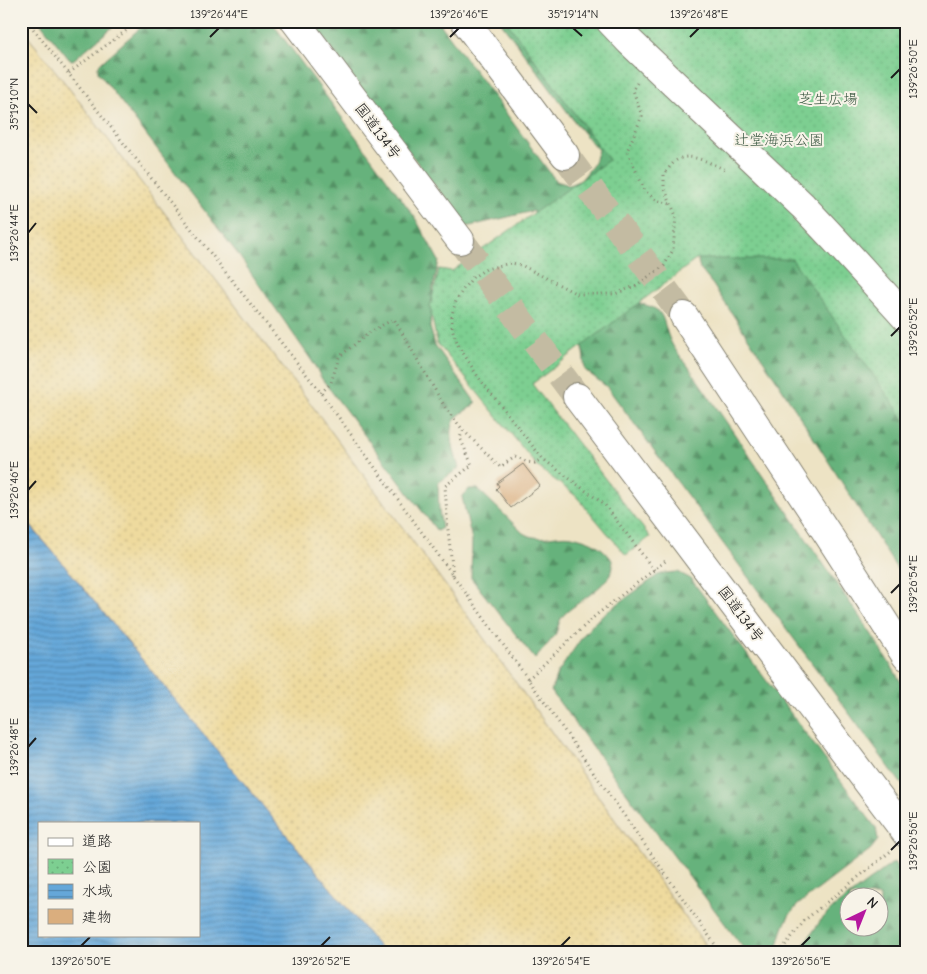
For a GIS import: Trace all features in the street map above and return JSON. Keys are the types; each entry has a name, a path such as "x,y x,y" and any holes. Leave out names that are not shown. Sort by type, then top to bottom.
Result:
{"main road":[{"name":"国道134号","path":"295,21 460,240"},
{"path":"465,21 564,155"},
{"path":"610,21 629,42 803,206 906,318"},
{"path":"684,316 906,656"},
{"name":"国道134号","path":"577,396 900,841"}],"path":[{"path":"27,21 321,393 528,679 721,953"},
{"path":"69,73 139,21"},
{"path":"651,62 633,90 642,116 627,151 645,191 656,200 671,204"},
{"path":"654,570 605,505 543,458 479,378 458,345 452,328 452,314 456,301 473,277 486,269 511,263 521,266 577,294 615,294 635,286 664,266 673,250 676,216 664,187 664,174 678,159 688,157 700,158 726,170"},
{"path":"321,393 331,382 339,357 370,332 394,318 446,410 500,467 515,457 535,463 543,458"},
{"path":"453,577 445,486 472,465 460,438 463,430"},
{"path":"528,679 595,616 674,554"},
{"path":"778,953 806,919 900,841"}],"green space":[{"path":"39,21 120,21 73,60 69,59"},
{"path":"148,21 271,21 414,216 439,261 433,287 430,327 435,345 476,403 457,417 452,428 452,442 459,468 438,483 442,528 437,531 322,379 312,361 237,253 98,72 98,66"},
{"path":"310,21 438,21 556,181 569,185 581,180 593,165 598,150 580,129 500,21 598,21 679,101 547,228 533,211 466,227"},
{"name":"辻堂海浜公園","path":"506,21 906,21 906,422 792,259 697,259 532,384 650,537 626,555 576,496 538,467 437,343 430,307 439,269 452,271 609,160"},
{"path":"789,254 906,330 906,583 779,384 713,285 700,269 698,261 701,255"},
{"path":"633,303 645,305 659,312 675,349 872,635 906,690 906,790 607,387 585,370 581,334"},
{"path":"469,489 478,489 523,533 541,538 566,535 588,541 597,545 605,552 613,564 611,573 605,581 562,617 555,635 535,659 471,578 472,540 462,497"},
{"path":"678,572 691,579 876,828 878,840 871,849 799,904 790,915 776,953 747,953 551,691 557,674 585,633 601,616 658,575"},
{"path":"894,862 906,880 906,953 797,953 821,920 840,903 840,936 890,936 890,886 862,886"}],"sand":[{"path":"21,28 310,403 446,586 711,953 384,953 21,514"}],"water":[{"path":"21,515 60,560 384,953 21,953"}],"building":[{"path":"523,464 540,486 511,508 496,489 499,486 497,483"}],"tunnel":[{"path":"565,155 684,316"},
{"path":"460,240 577,397"}],"park label":[{"name":"芝生広場","path":"828,99"}]}
